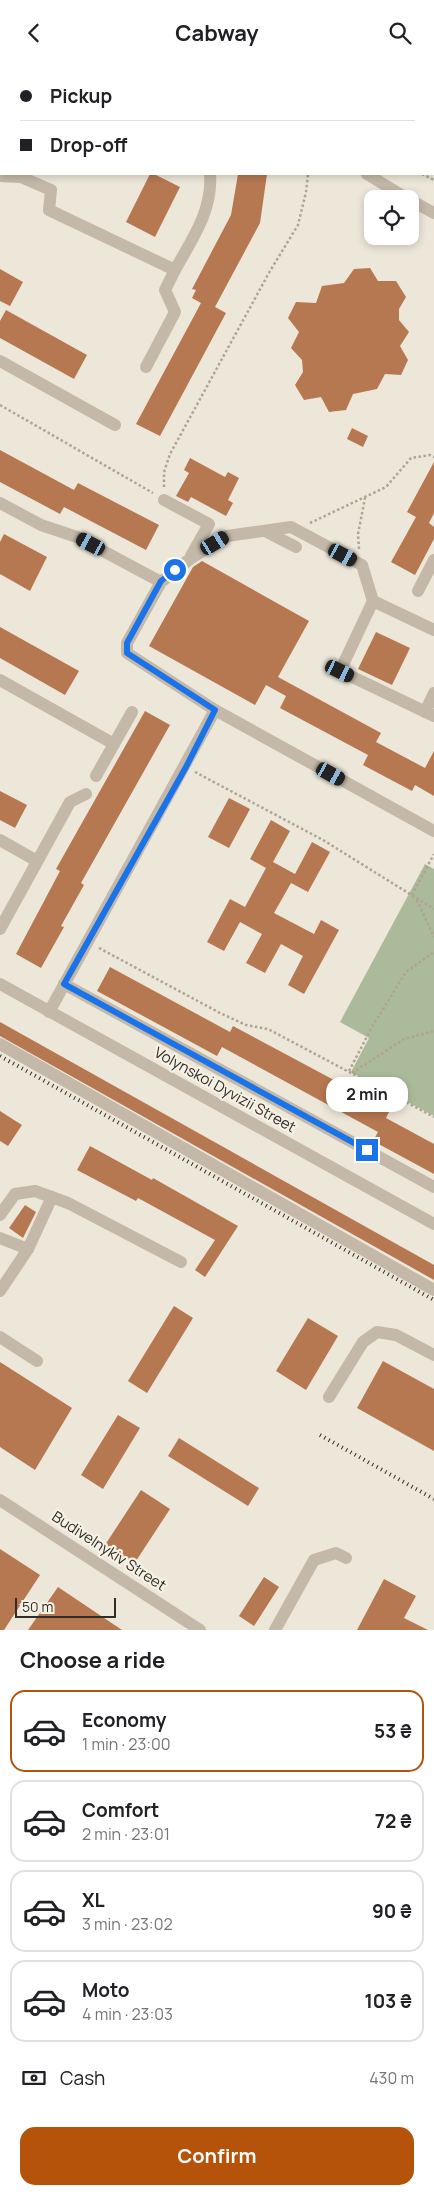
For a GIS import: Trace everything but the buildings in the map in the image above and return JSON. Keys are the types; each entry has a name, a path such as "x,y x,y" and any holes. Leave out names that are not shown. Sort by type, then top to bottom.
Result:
{"street":[{"path":"146,367 175,312 165,289 207,211 211,191 210,175"},
{"path":"369,175 394,190"},
{"path":"0,176 21,177 51,190 49,210 175,270"},
{"path":"419,205 434,213"},
{"path":"0,361 115,425"},
{"path":"164,499 209,524 190,559"},
{"path":"0,503 41,525 77,537 161,581"},
{"path":"434,693 430,714 340,671 373,601 362,565 291,527 227,536 190,559 161,581 127,643 127,653 215,710 434,831"},
{"path":"265,531 296,547"},
{"path":"418,591 434,560"},
{"path":"373,601 434,630"},
{"path":"0,680 114,744"},
{"path":"49,1012 186,767 215,710"},
{"path":"96,776 132,712"},
{"path":"0,929 70,802 86,793"},
{"path":"0,840 38,861"},
{"path":"64,984 434,1187"},
{"name":"Volynskoi Dyvizii Street","path":"0,985 434,1224"},
{"path":"0,1044 434,1290"},
{"path":"0,1215 15,1194 35,1191 68,1203 180,1262"},
{"path":"0,1291 28,1249 52,1197"},
{"path":"0,1238 28,1249"},
{"path":"329,1397 363,1342 377,1332 396,1335 434,1355"},
{"path":"0,1337 37,1361"},
{"name":"Budivelnykiv Street","path":"0,1500 200,1630"},
{"path":"275,1630 314,1560 336,1553 346,1558"}],"path":[{"path":"0,405 164,499 164,472 170,454 270,271 298,225 306,193 308,175"},
{"path":"298,531 318,518 386,487 411,458 430,455 434,457"},
{"path":"358,563 358,534 365,497"},
{"path":"186,767 323,841 434,909"},
{"path":"412,895 434,855"},
{"path":"417,898 434,937"},
{"path":"88,942 220,1013 246,1025 268,1029 434,1117"},
{"path":"351,1072 372,1027 406,972 434,952"},
{"path":"351,1072 404,1039 434,1031"},
{"path":"428,1113 434,1111"}],"green space":[{"path":"425,864 434,869 434,1116 351,1072 369,1038 340,1022"}],"railway":[{"path":"0,1056 434,1300"},
{"path":"320,1435 434,1499"}],"route":[{"path":"175,570 161,581 127,643 127,653 215,710 186,767 64,984 367,1150"}]}
